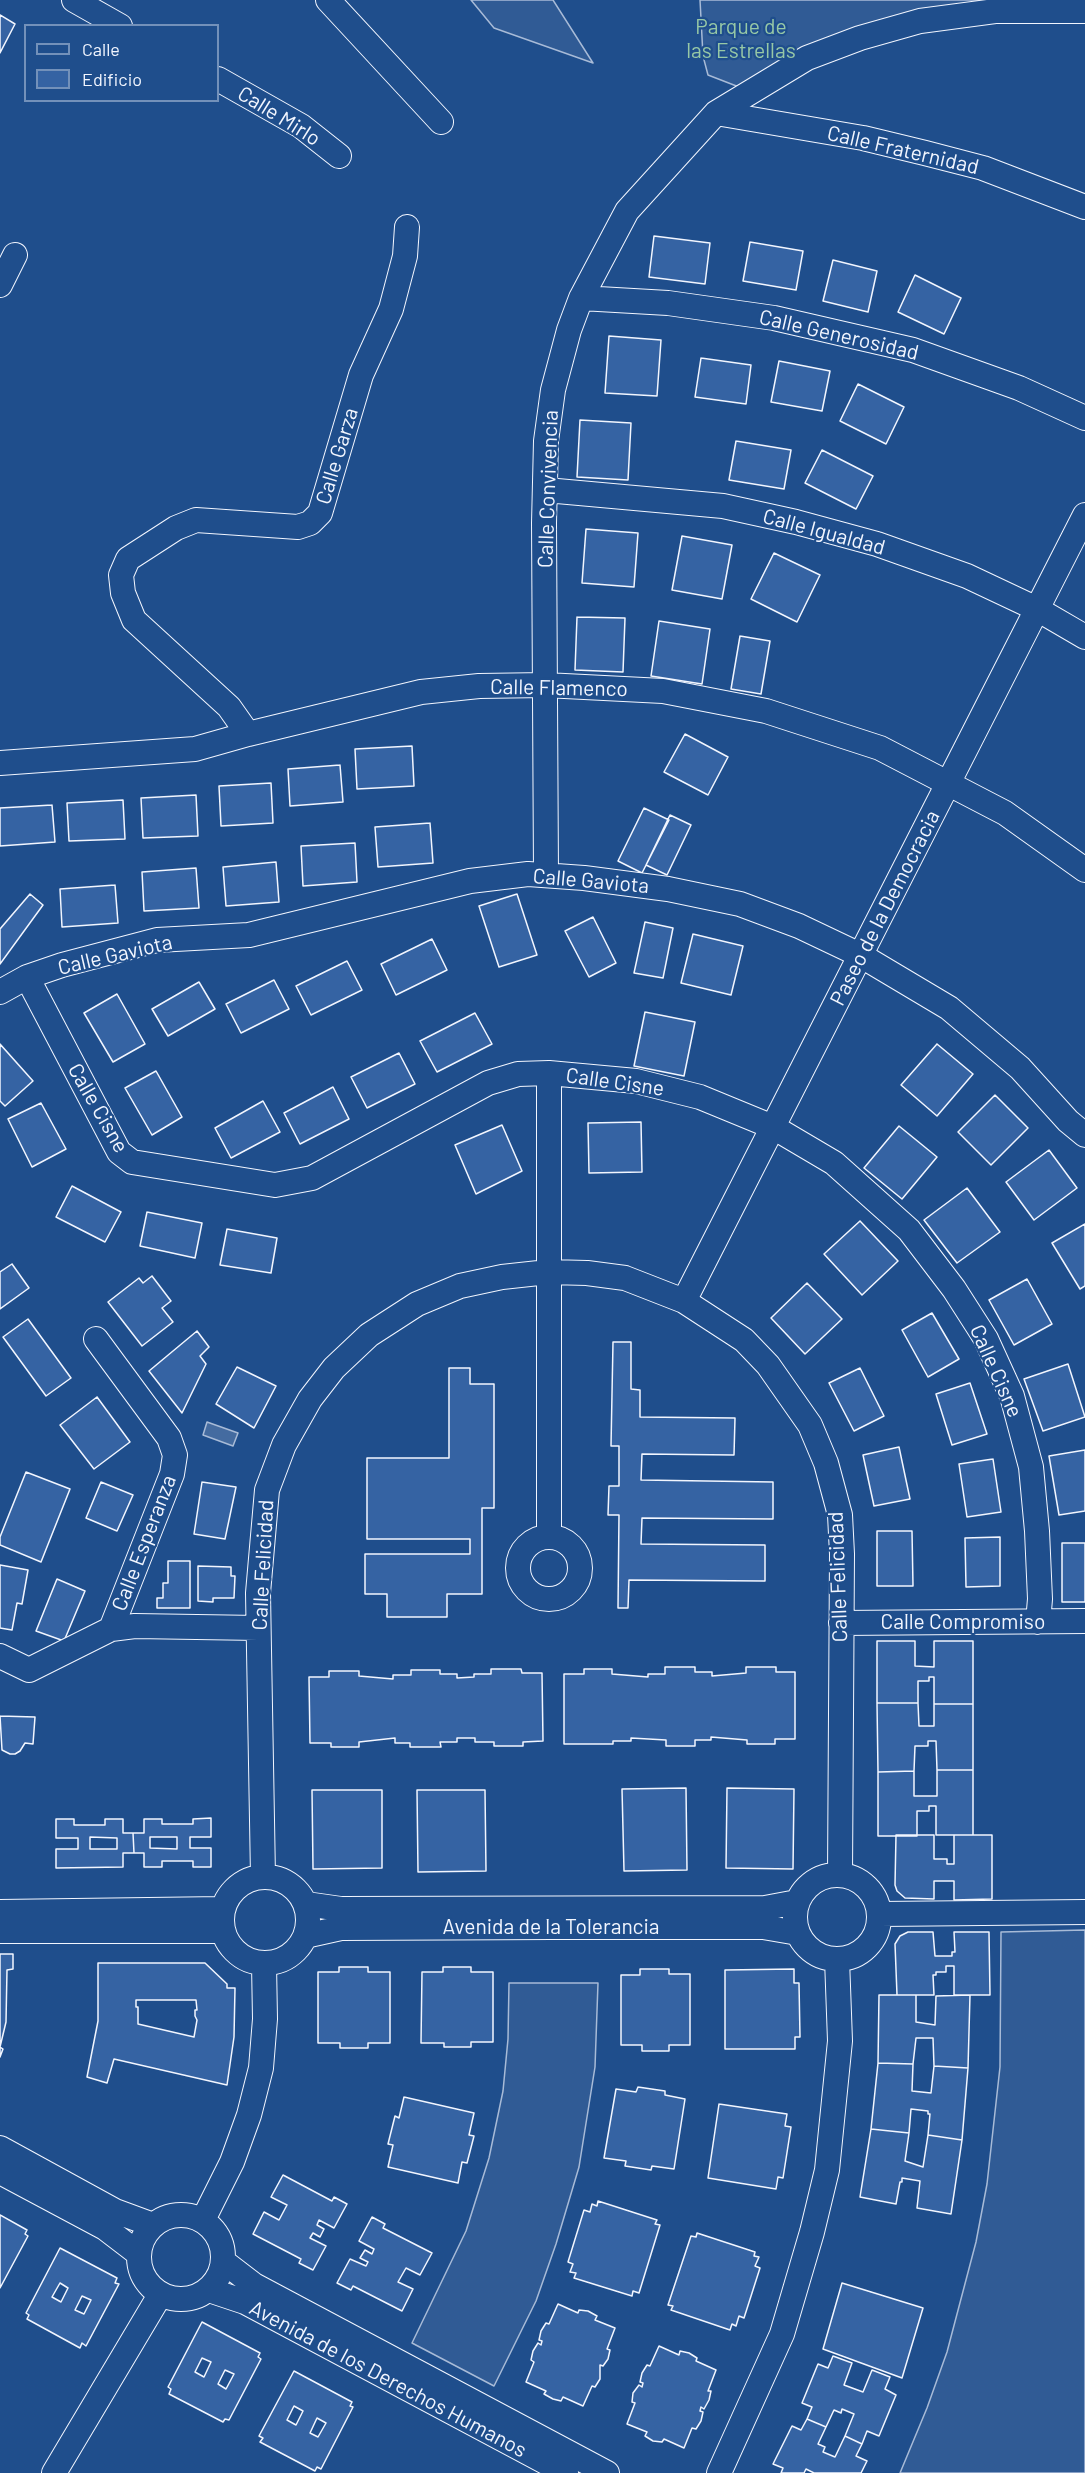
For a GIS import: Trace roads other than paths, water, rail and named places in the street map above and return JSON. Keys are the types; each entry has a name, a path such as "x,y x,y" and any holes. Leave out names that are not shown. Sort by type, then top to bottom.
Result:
{"street":[{"path":"74,0 116,24"},
{"path":"328,0 441,122"},
{"name":"Calle Convivencia","path":"546,874 544,523 546,441 553,390 569,330 581,298 627,211 716,113 807,58 870,35 920,21 995,11 1080,11"},
{"name":"Calle Mirlo","path":"219,80 301,126 339,156"},
{"name":"Calle Fraternidad","path":"716,113 862,138 925,153 983,168 1085,207"},
{"name":"Calle Garza","path":"248,734 229,707 134,620 123,593 121,575 129,559 176,528 196,520 298,527 310,523 320,513 361,375 391,309 405,256 407,227"},
{"path":"0,285 15,255"},
{"name":"Calle Generosidad","path":"581,298 668,303 774,318 913,351 1020,388 1085,418"},
{"name":"Calle Igualdad","path":"546,490 723,506 796,522 877,544 968,576 1037,609 1085,637"},
{"name":"Paseo de la Democracia","path":"684,1301 1085,515"},
{"name":"Calle Flamenco","path":"0,763 195,749 421,692 479,686 545,685 663,691 766,711 880,748 1005,813 1085,870"},
{"name":"Calle Gaviota","path":"0,992 27,977 62,965 157,940 249,935 470,881 546,874 668,889 740,904 800,926 860,956 949,1008 1020,1068 1068,1121 1085,1135"},
{"name":"Calle Cisne","path":"27,977 119,1152 132,1162 275,1185 312,1178 488,1083 518,1074 549,1073 646,1084 700,1097 773,1127 834,1163 909,1230 954,1289 986,1338 1012,1396 1031,1467 1040,1599 1038,1622"},
{"path":"549,1073 549,1536"},
{"name":"Calle Felicidad","path":"263,1877 258,1593 267,1490 284,1445 310,1399 334,1368 369,1335 417,1304 460,1286 502,1277 548,1272 587,1273 625,1278 684,1301 744,1340 768,1365 810,1425 826,1463 840,1515 842,1554 840,1874"},
{"name":"Calle Esperanza","path":"96,1338 169,1438 175,1455 172,1474 111,1629"},
{"name":"Calle Compromiso","path":"840,1623 1085,1621"},
{"path":"0,1656 29,1670 111,1629 135,1626 258,1628"},
{"path":"840,1874 856,1879 870,1890 877,1901 880,1914 877,1931 869,1945 854,1956 837,1959 821,1956 806,1946 798,1933 795,1916 797,1902 808,1886 823,1877 840,1874"},
{"path":"263,1877 281,1880 296,1889 306,1904 308,1926 305,1936 296,1951 288,1956 264,1964 246,1959 231,1947 222,1920 231,1892 245,1881 263,1877"},
{"name":"Avenida de la Tolerancia","path":"306,1904 322,1908 365,1909 765,1908 797,1902"},
{"path":"0,1912 222,1920"},
{"path":"880,1914 1085,1912"},
{"path":"0,1932 222,1920"},
{"name":"Avenida de la Tolerancia","path":"305,1936 341,1928 763,1927 798,1933"},
{"path":"719,2473 782,2334 812,2232 827,2170 840,2041 837,1959"},
{"path":"202,2220 232,2162 249,2115 261,2068 265,2019 264,1964"},
{"path":"0,2148 115,2211 153,2225"},
{"path":"0,2172 105,2228 139,2253"},
{"path":"185,2215 202,2220 216,2233 223,2246 224,2262 218,2278 209,2290 193,2298 175,2299 160,2295 148,2284 140,2268 139,2253 142,2239 153,2225 168,2216 185,2215"},
{"path":"224,2262 254,2285 606,2473"},
{"name":"Avenida de los Derechos Humanos","path":"209,2290 245,2302 566,2473"},
{"path":"54,2473 160,2295"}],"park label":[{"name":"Parque de las Estrellas","path":"741,39"}]}
